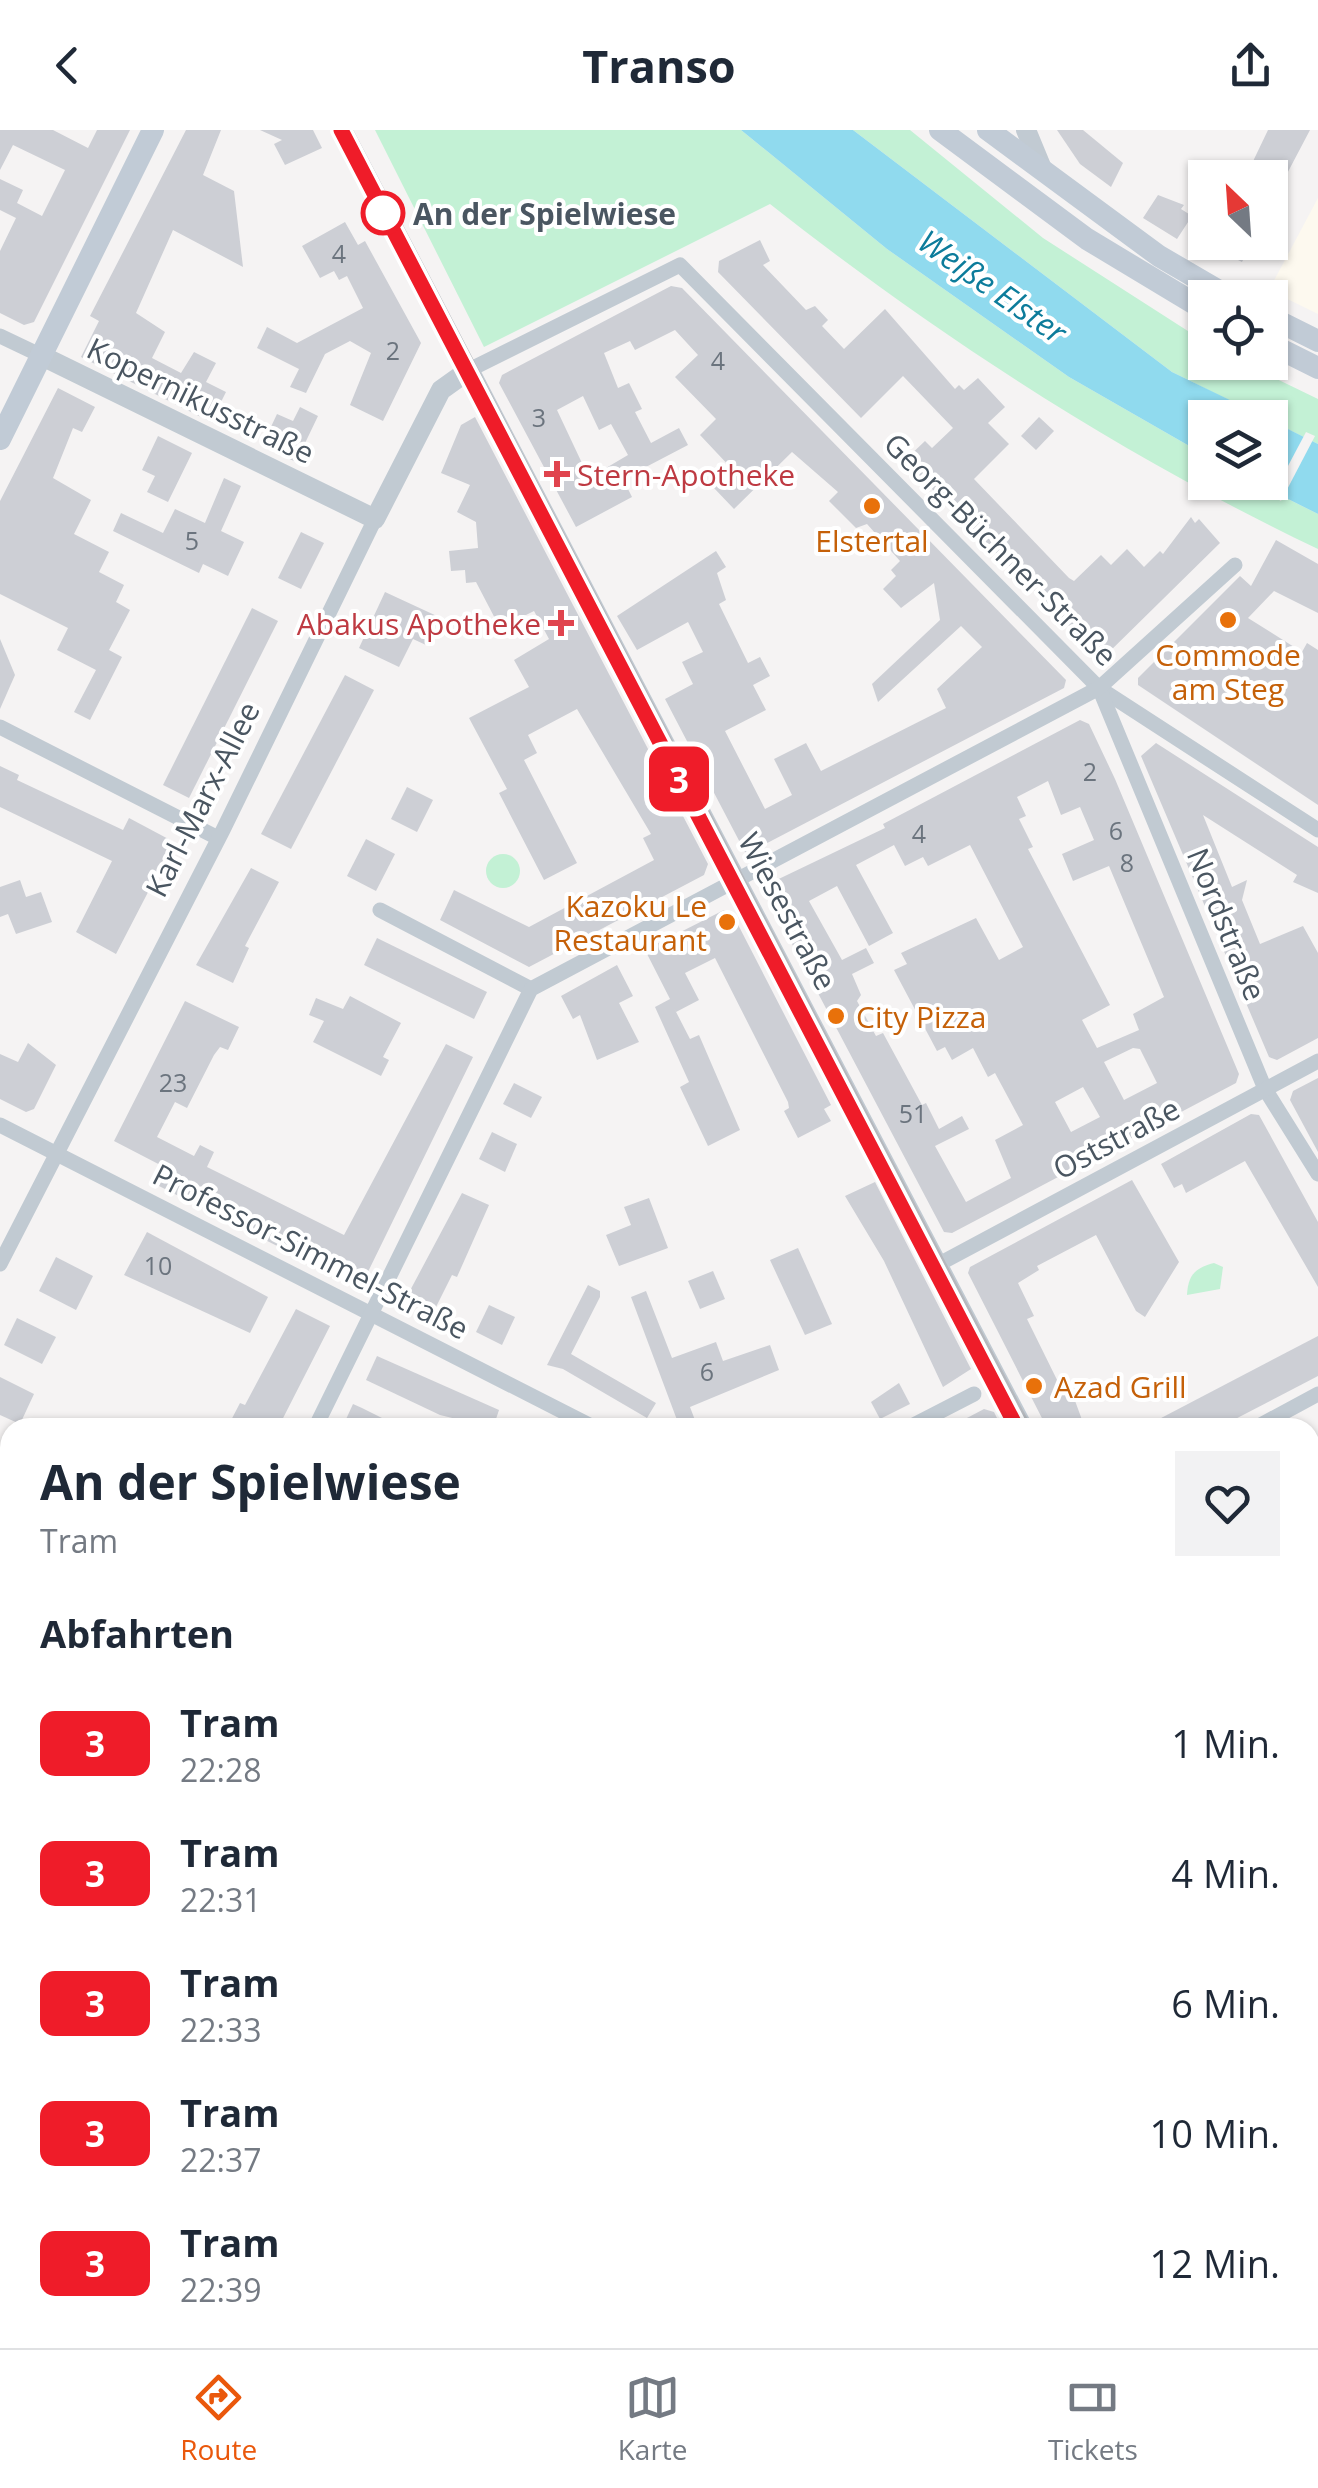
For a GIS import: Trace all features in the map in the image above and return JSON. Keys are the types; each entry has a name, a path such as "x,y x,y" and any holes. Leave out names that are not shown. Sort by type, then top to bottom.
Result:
{"main road":[{"path":"0,439 153,130"},
{"path":"941,130 1087,239 1188,300"},
{"path":"988,130 1159,256 1200,280"},
{"path":"1288,326 1318,342"},
{"path":"1288,353 1318,368"}],"street":[{"path":"1026,130 1042,171"},
{"name":"Georg-Büchner-Straße","path":"469,370 680,264 1099,688 1318,830"},
{"name":"Kopernikusstraße","path":"0,336 375,519"},
{"name":"Karl-Marx-Allee","path":"0,1264 441,390 469,370"},
{"name":"Wiesestraße","path":"469,370 1018,1418"},
{"path":"320,1418 531,989 1099,688 1235,565"},
{"name":"Nordstraße","path":"1099,688 1265,1089 1318,1174"},
{"path":"0,727 218,838"},
{"path":"380,910 531,989"},
{"name":"Oststraße","path":"939,1264 1318,1060"},
{"name":"Professor-Simmel-Straße","path":"0,1125 576,1418"},
{"path":"927,1418 974,1394"},
{"path":"1274,1418 1318,1394"}],"shaded area":[{"path":"1318,198 1318,314 1288,299 1288,280 1274,280"}],"green space":[{"path":"375,130 741,130 887,249 1069,377 1188,445 1188,482 967,348 770,204 484,347"},
{"path":"853,130 910,130 1043,238 1188,331 1188,380 1172,372"},
{"path":"1188,380 1279,380 1318,399 1318,444 1288,429 1288,400 1229,400"},
{"path":"1288,499 1318,514 1318,549 1221,500"},
{"path":"503,854 515,859 520,871 515,883 503,888 491,883 486,871 491,859"},
{"path":"1214,1263 1223,1267 1220,1289 1187,1295 1194,1273"}],"water":[{"name":"Weiße Elster","path":"741,130 853,130 1172,372 1230,400 1188,400 1188,445 1069,377 887,249"},
{"path":"1288,429 1318,444 1318,514 1288,499"}],"pier":[{"path":"1306,432 1315,436 1288,488 1288,466"}],"building":[{"path":"0,130 53,130 88,148 97,130 130,130 34,322 24,325 0,313 0,251 16,218 0,210 0,179 23,190 17,203 42,216 65,170 13,145 0,170"},
{"path":"186,130 221,130 203,175 234,191 243,267 173,230 136,313 165,332 152,358 181,373 194,352 216,363 206,382 226,392 211,422 81,357 99,321 90,316"},
{"path":"260,130 313,130 322,148 285,165 274,144 282,140"},
{"path":"1057,130 1083,130 1123,163 1111,187 1080,164"},
{"path":"1268,130 1310,130 1288,172 1288,160 1254,160"},
{"path":"1158,195 1184,205 1181,209 1188,213 1188,222 1177,239 1143,218"},
{"path":"345,222 358,245 365,241 421,343 383,421 350,405 371,353 350,341 325,354 306,393 290,387 299,369 257,348 267,327 297,343 363,308 347,276 339,280 334,271 320,278 302,246"},
{"path":"760,240 770,261 763,265 806,310 815,306 828,320 822,326 844,349 885,309 955,389 959,385 964,390 978,378 1005,407 988,423 1009,444 974,479 1069,578 1074,581 1101,555 1111,565 1127,549 1144,567 1160,551 1163,554 1191,517 1195,523 1199,519 1220,543 1102,659 904,461 925,441 932,448 953,428 903,376 861,418 718,272 719,261"},
{"path":"671,286 682,288 1066,680 1064,688 746,854 665,699 693,684 682,662 703,652 688,622 637,650 617,616 716,551 726,567 717,573 726,600 719,604 748,663 760,657 770,676 753,685 766,710 725,731 765,809 792,795 774,759 806,743 821,771 946,708 937,689 982,647 961,626 878,702 872,684 940,620 934,583 901,608 883,589 896,576 891,570 900,561 867,524 856,528 829,501 838,492 792,452 734,509 713,487 732,469 700,435 716,419 675,377 698,355 675,330 635,350 630,341 604,353 618,388 629,383 642,409 635,412 651,443 679,428 688,445 623,479 632,497 576,527 499,383 502,375","holes":["583,396 599,430 611,424 628,455 589,478 557,410"]},
{"path":"58,388 95,407 82,432 73,428 53,478 91,500 74,534 109,552 99,572 124,585 116,602 130,610 109,650 122,657 90,720 74,712 96,670 57,650 68,628 0,594 0,501"},
{"path":"300,407 318,416 296,462 262,446 277,414 293,421"},
{"path":"475,417 708,864 704,875 529,967 440,920 454,890 529,927 654,860 643,838 651,834 577,709 528,735 537,753 524,760 577,863 544,880 499,793 507,789 469,718 529,687 514,660 549,639 534,611 500,628 476,582 466,583 465,570 451,571 449,551 478,548 476,522 457,512 470,485 441,473 461,425"},
{"path":"1039,417 1054,431 1036,450 1021,436"},
{"path":"158,436 192,453 168,502 147,492 155,476 142,470"},
{"path":"224,478 241,486 221,531 244,542 228,576 203,564 199,573 113,531 121,513 163,533 175,509 205,523"},
{"path":"301,532 324,543 301,589 278,578"},
{"path":"1276,540 1318,564 1318,613 1274,591 1248,618 1302,652 1307,643 1318,650 1318,805 1138,685 1138,678 1240,576 1251,586"},
{"path":"385,592 439,617 426,645 413,639 399,667 359,648"},
{"path":"252,608 278,621 189,798 163,785"},
{"path":"0,639 15,675 0,709"},
{"path":"345,675 374,690 291,849 261,834"},
{"path":"1080,720 1089,724 1239,1074 1236,1083 952,1233 944,1232 762,887 885,828 883,824","holes":["1048,781 1061,815 1080,807 1094,840 1062,854 1073,881 1109,866 1164,997 1133,1014 1139,1030 1097,1048 1082,1020 1110,1005 1028,849 1033,847 1019,819 1026,816 1017,797","894,845 905,866 923,857 928,866 970,845 1023,947 999,960 976,918 901,953 907,964 894,970 937,1051 945,1047 952,1060 973,1048 988,1077 995,1073 1023,1125 995,1140 1011,1178 966,1202 935,1146 969,1129 962,1116 939,1129 926,1103 922,1105 883,1033 876,1036 857,1001 861,995 852,974 874,963 866,948 842,960 809,901 837,886 869,946 893,933 856,865","1133,1048 1140,1049 1157,1083 1124,1100 1104,1062","1083,1087 1100,1117 1071,1132 1055,1102"]},
{"path":"1156,743 1318,847 1318,893 1293,882 1297,875 1203,815 1232,887 1247,880 1242,900 1260,944 1303,926 1318,953 1318,1038 1277,1060 1269,1057 1141,756"},
{"path":"0,766 19,775 17,780 123,830 129,818 174,842 116,954 76,932 112,861 0,807"},
{"path":"407,787 433,800 417,832 391,819"},
{"path":"366,839 395,854 376,891 347,876"},
{"path":"251,868 279,882 245,946 249,948 233,983 196,965"},
{"path":"20,880 26,897 41,892 52,922 16,934 8,914 0,917 0,887"},
{"path":"724,910 732,913 831,1105 824,1109 831,1121 798,1138 784,1111 789,1108 788,1102 715,958 685,973 699,1000 676,1012 690,1039 699,1035 740,1130 708,1146 680,1087 689,1082 655,1007 670,999 645,950"},
{"path":"377,938 487,992 474,1019 364,965"},
{"path":"617,965 633,996 619,1003 639,1042 597,1060 580,1015 573,1019 561,996"},
{"path":"350,996 401,1023 383,1057 389,1060 381,1076 313,1042 324,1021 309,1015 316,998 343,1009"},
{"path":"185,1001 239,1027 228,1050 220,1047 214,1055 187,1108 175,1102 157,1137 194,1156 200,1145 214,1152 207,1167 344,1235 446,1044 473,1057 364,1280 352,1284 159,1186 168,1169 114,1141"},
{"path":"28,1043 56,1065 34,1109 26,1112 0,1099 0,1054 18,1062"},
{"path":"1318,1078 1318,1152 1290,1100 1293,1091"},
{"path":"514,1083 542,1097 531,1118 503,1104"},
{"path":"1251,1114 1259,1115 1318,1222 1318,1287 1245,1161 1186,1193 1182,1184 1174,1188 1161,1164"},
{"path":"492,1132 517,1144 505,1172 479,1159"},
{"path":"1132,1180 1179,1262 1145,1317 1136,1311 1096,1235 1037,1266 1039,1270 1018,1283 1034,1316 1027,1319 1062,1390 1074,1398 1081,1418 1042,1418 968,1273 970,1267"},
{"path":"875,1182 971,1369 943,1387 884,1261 845,1196"},
{"path":"462,1193 489,1205 457,1277 452,1275 433,1313 405,1300"},
{"path":"649,1198 668,1248 619,1266 606,1235 631,1225 624,1207"},
{"path":"147,1232 268,1297 250,1333 124,1275"},
{"path":"798,1248 832,1324 805,1335 770,1260"},
{"path":"56,1257 93,1276 76,1310 39,1291"},
{"path":"713,1271 725,1299 700,1309 688,1281"},
{"path":"588,1285 600,1291 600,1297 571,1354 656,1403 647,1418 563,1369 547,1365"},
{"path":"646,1291 672,1358 716,1342 723,1361 770,1345 779,1370 690,1407 694,1418 676,1418 631,1297"},
{"path":"489,1305 515,1317 502,1345 476,1332"},
{"path":"296,1309 330,1326 283,1418 232,1418 240,1403 245,1405"},
{"path":"17,1318 56,1337 42,1364 4,1345"},
{"path":"1318,1336 1318,1376 1237,1418 1161,1418"},
{"path":"377,1356 499,1410 496,1418 452,1418 366,1380"},
{"path":"0,1377 34,1394 23,1418 0,1415"},
{"path":"899,1383 910,1404 879,1418 871,1402"},
{"path":"353,1404 382,1418 347,1418"},
{"path":"984,1409 994,1412 997,1418 967,1418"}],"tram line":[{"name":"3","path":"341,130 1012,1418"},
{"path":"352,130 1026,1418"}],"place":[{"name":"An der Spielwiese","path":"383,213"},
{"name":"Stern-Apotheke","path":"557,474"},
{"name":"Elstertal","path":"872,506"},
{"name":"Commode am Steg","path":"1228,620"},
{"name":"Abakus Apotheke","path":"561,623"},
{"name":"Kazoku Le Restaurant","path":"727,922"},
{"name":"City Pizza","path":"836,1016"},
{"name":"Azad Grill","path":"1034,1386"}]}
